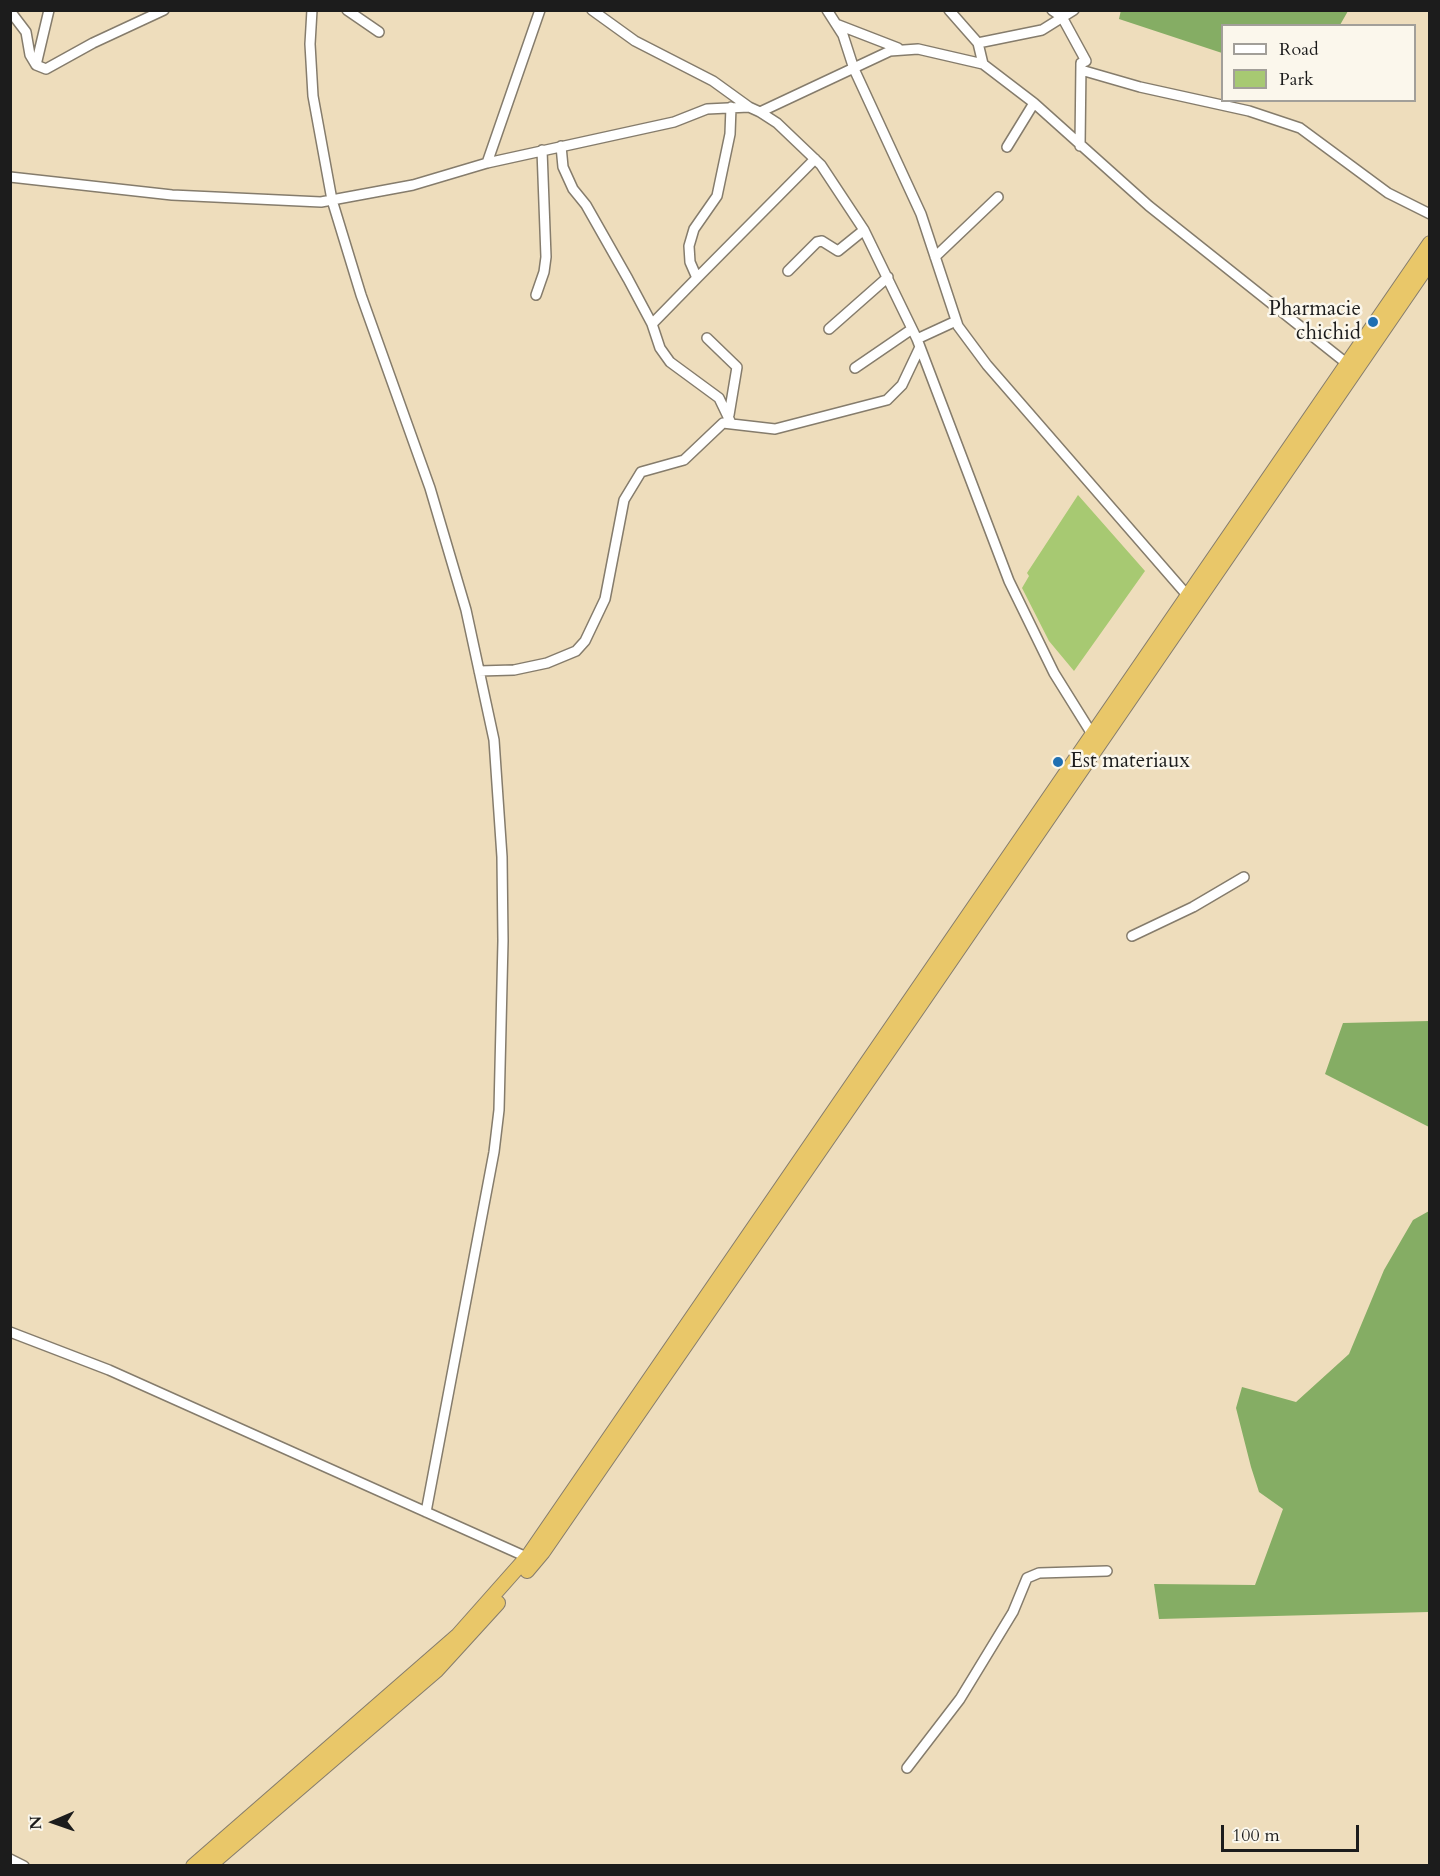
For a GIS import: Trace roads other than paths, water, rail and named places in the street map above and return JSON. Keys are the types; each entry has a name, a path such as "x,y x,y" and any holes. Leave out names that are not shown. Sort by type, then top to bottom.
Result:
{"highway":[{"path":"209,1866 436,1671 531,1559 1351,366 1430,243"},
{"path":"193,1866 458,1635 531,1559 1187,595 1351,366 1430,262"}],"street":[{"path":"10,10 26,32 30,55 36,65 46,69 93,43 164,10"},
{"path":"36,65 50,10"},
{"path":"312,10 310,44 313,96 332,200 361,295 430,488 466,610 494,740 502,857 503,941 499,1110 494,1152 426,1512"},
{"path":"347,10 379,32"},
{"path":"487,163 540,10"},
{"path":"592,10 635,41 713,81 749,107 777,123 815,159 851,207 919,343 1009,581 1054,673 1092,734"},
{"path":"827,10 843,34 854,69 921,214 956,321 987,364 1187,595"},
{"path":"949,10 978,43 982,64"},
{"path":"1053,10 1062,17 1085,56 1082,70 1080,146"},
{"path":"978,43 1042,30 1074,10"},
{"path":"836,24 900,49"},
{"path":"760,112 854,69 882,53 900,49 918,49 982,64 1034,103 1149,206 1351,366"},
{"path":"1082,70 1140,87 1249,111 1300,128 1388,193 1430,214"},
{"path":"1007,147 1034,103"},
{"path":"697,278 690,262 689,246 694,229 717,196 730,134 731,107"},
{"path":"10,177 172,195 306,202 332,200 413,185 487,163 658,126 707,109 749,107"},
{"path":"561,146 563,167 573,189 586,205 652,324 660,348 670,362 713,393 730,418 775,429 886,400 902,385 919,343 956,321"},
{"path":"536,295 544,272 546,257 542,150"},
{"path":"652,324 815,159"},
{"path":"936,257 998,196"},
{"path":"788,271 817,242 822,241 838,251 864,230"},
{"path":"829,329 888,277"},
{"path":"855,368 912,329"},
{"path":"479,671 534,667 576,651 585,641 605,599 624,500 632,483 641,472 684,460 716,428 730,418 737,367 707,338"},
{"path":"1132,936 1193,907 1244,877"},
{"path":"10,1332 109,1370 531,1559"},
{"path":"907,1768 960,1699 1012,1612 1027,1578 1039,1573 1107,1571"},
{"path":"10,1859 24,1866"}],"place":[{"name":"Pharmacie chichid","path":"1373,322"},
{"name":"Est materiaux","path":"1058,762"}]}
